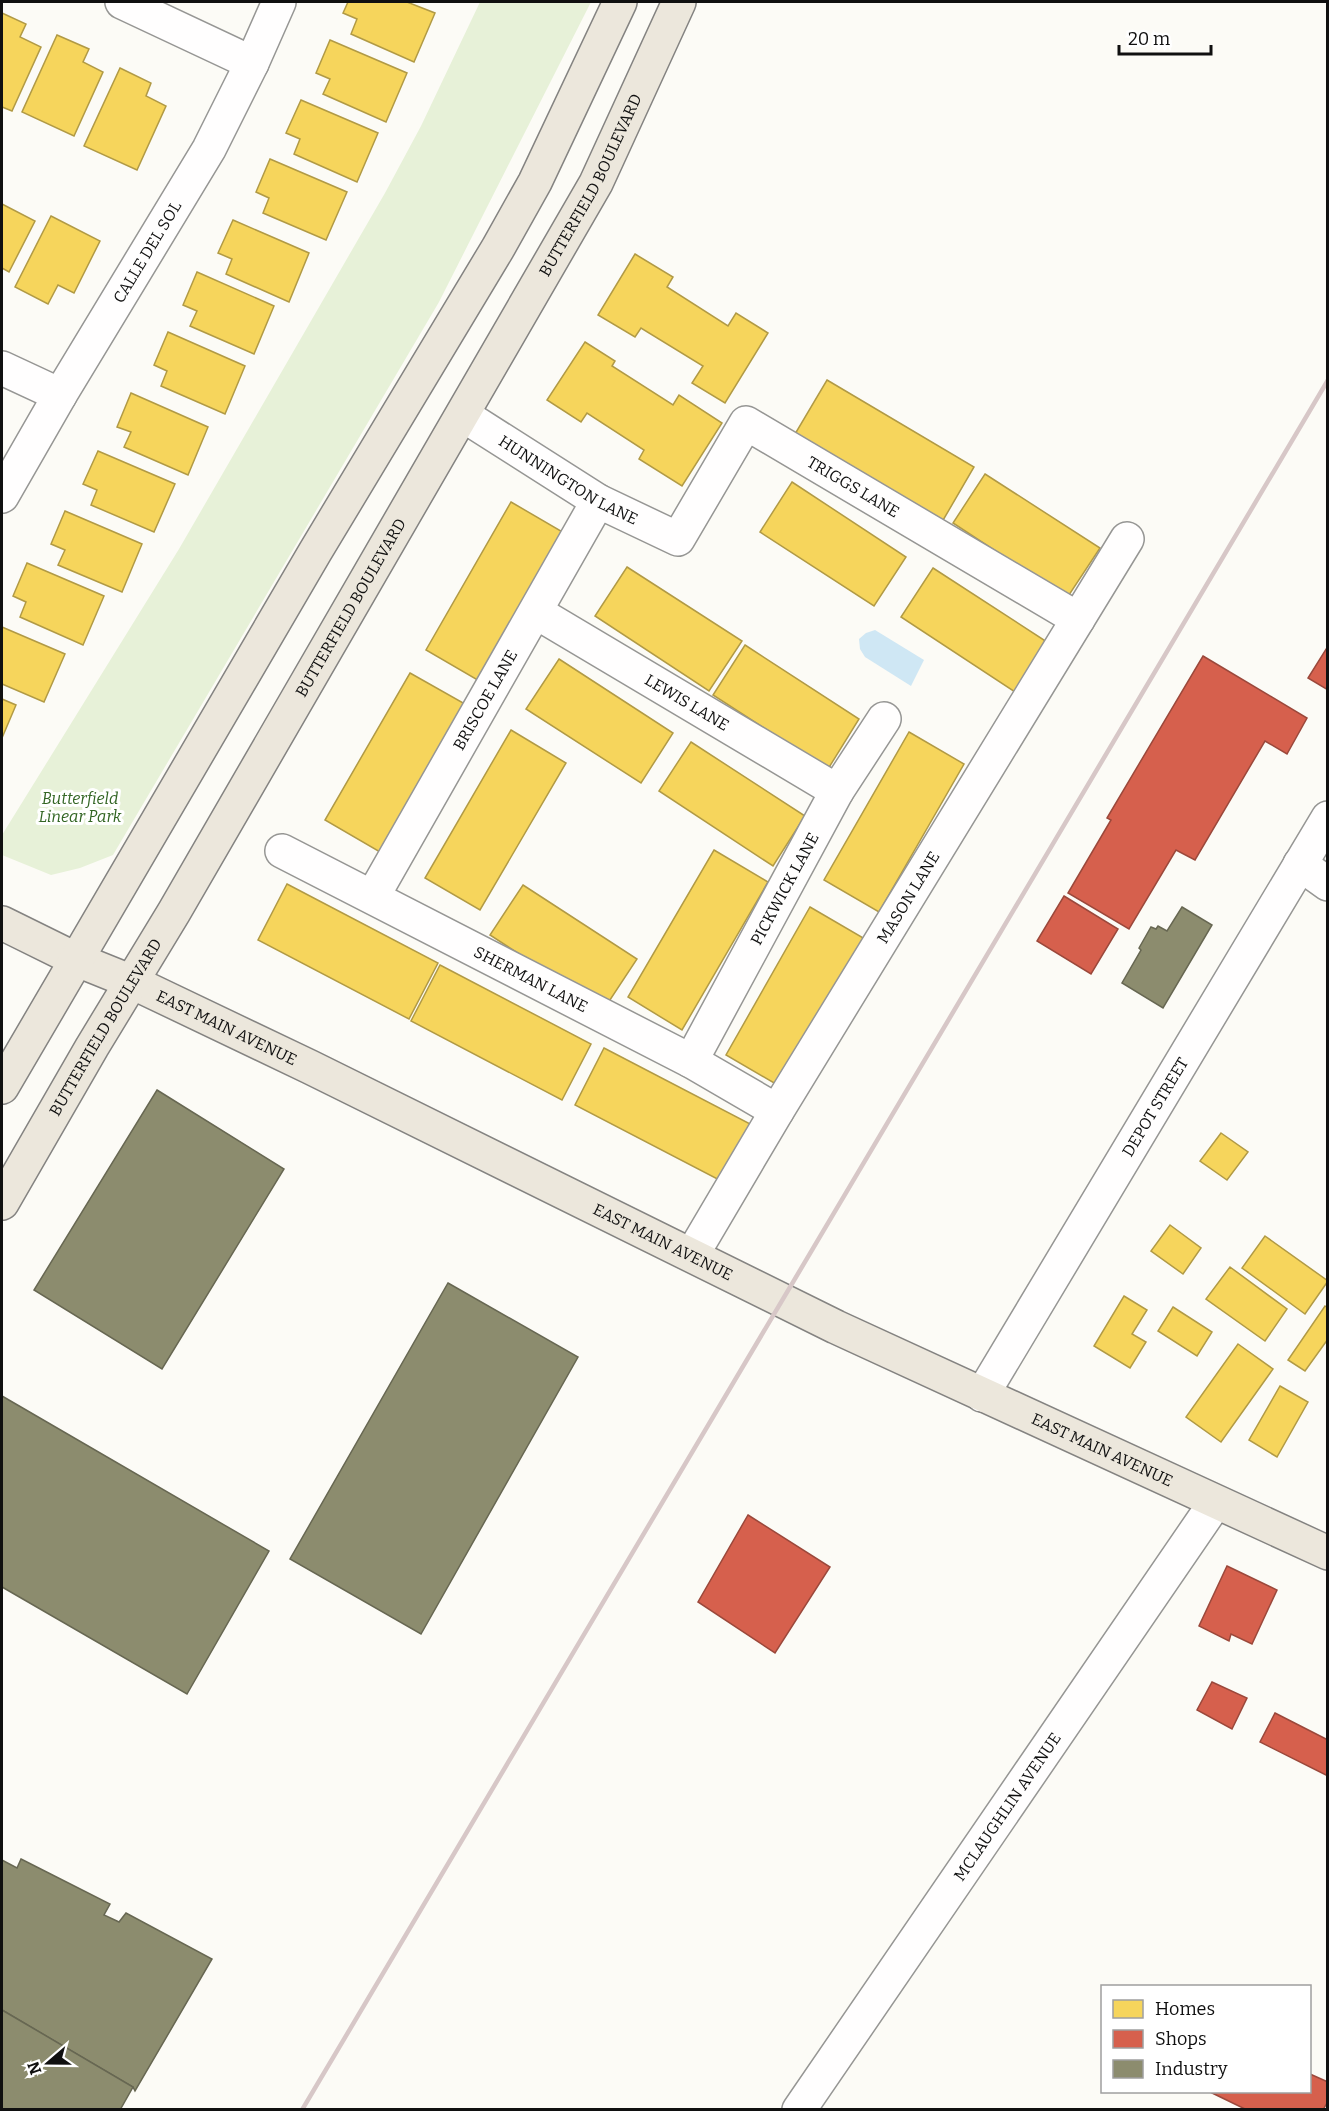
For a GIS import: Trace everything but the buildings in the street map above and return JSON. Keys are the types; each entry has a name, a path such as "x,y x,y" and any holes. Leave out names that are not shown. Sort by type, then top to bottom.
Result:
{"main road":[{"path":"2,1087 315,552 498,248 535,182 620,2"},
{"name":"BUTTERFIELD BOULEVARD","path":"2,1203 463,415 596,183 680,2"},
{"name":"EAST MAIN AVENUE","path":"2,922 75,959 132,982 310,1067 836,1327 1328,1553"}],"street":[{"path":"122,2 252,63"},
{"name":"CALLE DEL SOL","path":"2,496 60,395 209,149 252,63 279,2"},
{"path":"2,368 60,395"},
{"name":"HUNNINGTON LANE","path":"463,415 598,501 678,539"},
{"name":"TRIGGS LANE","path":"678,539 746,423 1078,619"},
{"name":"BRISCOE LANE","path":"373,896 598,501"},
{"name":"MASON LANE","path":"692,1255 777,1111 1127,539"},
{"name":"LEWIS LANE","path":"536,612 837,791"},
{"name":"PICKWICK LANE","path":"691,1061 837,791 884,719"},
{"name":"DEPOT STREET","path":"982,1395 1328,818"},
{"name":"SHERMAN LANE","path":"282,851 691,1061 777,1111"},
{"path":"1300,864 1328,884"},
{"name":"MCLAUGHLIN AVENUE","path":"799,2109 1215,1503"}],"green space":[{"name":"Butterfield Linear Park","path":"480,2 591,2 439,302 113,855 80,868 51,875 2,855 2,835 179,549 385,193 421,126"}],"water":[{"path":"875,630 924,660 911,686 865,657 860,649 859,639"}],"railway":[{"path":"302,2110 1328,380"}]}
